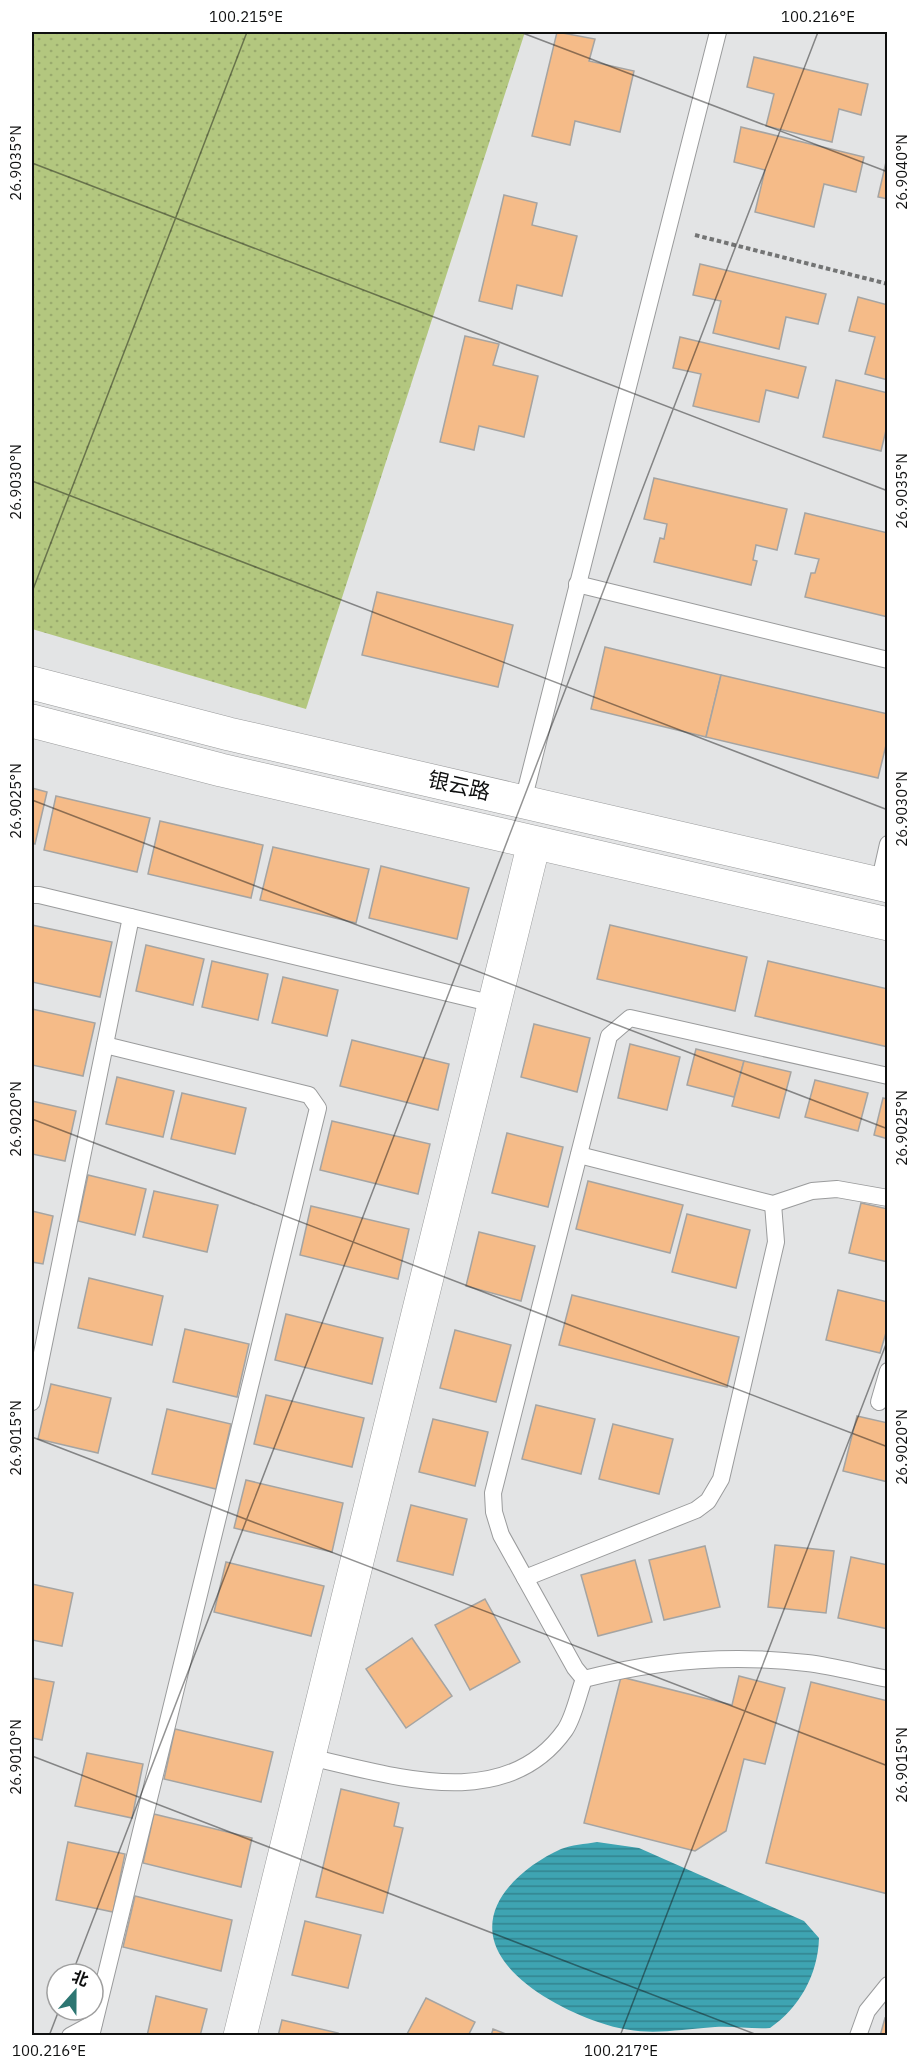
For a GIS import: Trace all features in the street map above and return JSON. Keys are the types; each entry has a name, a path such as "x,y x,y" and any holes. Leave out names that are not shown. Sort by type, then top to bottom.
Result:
{"street":[{"name":"银云路","path":"32,683 184,723 883,885"},
{"name":"银云路","path":"32,722 221,770 888,924"},
{"path":"240,2036 534,843"}],"lane":[{"path":"523,801 717,32"},
{"path":"577,584 888,660"},
{"path":"883,885 888,844"},
{"path":"32,895 494,1004"},
{"path":"32,1402 132,917"},
{"path":"584,1679 575,1668 501,1535 494,1512 493,1493 609,1036 630,1018 888,1076"},
{"path":"70,2036 92,2029 318,1108 309,1095 105,1046"},
{"path":"579,1155 773,1204 812,1191 837,1189 888,1198"},
{"path":"525,1578 682,1517 708,1501 721,1479 776,1242 773,1204"},
{"path":"879,1402 888,1371"},
{"path":"584,1679 648,1664 702,1659 757,1658 809,1663 888,1680"},
{"path":"309,1757 429,1783 470,1781 510,1775 554,1743 566,1729 584,1679"},
{"path":"858,2036 867,2011 888,1985"}],"path":[{"path":"668,228 888,284"}],"green space":[{"path":"32,32 525,32 306,709 32,629"}],"water":[{"path":"597,1842 639,1848 804,1921 819,1938 818,1952 811,1977 790,2011 770,2028 715,2027 657,2032 629,2030 598,2022 573,2012 546,1998 523,1981 504,1961 495,1943 492,1926 496,1909 515,1880 545,1857 561,1849"}],"building":[{"path":"557,32 595,39 589,61 634,71 620,132 575,121 570,145 532,136"},
{"path":"754,57 868,84 861,115 839,109 832,142 766,126 774,94 747,87"},
{"path":"741,127 864,157 856,192 824,184 814,227 755,212 765,170 734,162"},
{"path":"886,162 888,162 888,199 878,197"},
{"path":"504,195 537,203 532,225 577,236 562,296 517,285 512,309 479,301"},
{"path":"700,264 826,294 818,324 786,317 779,349 713,333 721,301 693,295"},
{"path":"858,297 888,305 888,380 865,374 875,337 849,331"},
{"path":"465,336 499,344 493,365 538,376 524,437 479,426 474,450 440,442"},
{"path":"680,337 806,367 798,398 766,390 759,422 693,406 701,374 673,368"},
{"path":"836,380 888,393 888,422 881,451 823,437"},
{"path":"654,478 787,509 777,550 756,545 753,560 757,561 751,585 654,562 660,538 664,539 667,524 644,519"},
{"path":"805,513 888,533 888,617 805,597 811,573 815,573 819,559 795,554"},
{"path":"377,592 513,625 498,687 362,655"},
{"path":"605,647 721,675 706,737 591,709"},
{"path":"721,675 888,714 888,737 878,778 706,737"},
{"path":"32,788 47,792 35,844 32,843"},
{"path":"56,796 150,818 137,872 44,850"},
{"path":"160,821 263,845 251,898 148,874"},
{"path":"273,847 369,869 356,923 260,900"},
{"path":"381,866 469,888 457,939 369,918"},
{"path":"32,925 112,942 100,997 32,982"},
{"path":"610,925 747,957 735,1011 597,979"},
{"path":"146,945 204,959 193,1005 136,991"},
{"path":"212,961 268,974 258,1020 202,1007"},
{"path":"768,961 888,989 888,1047 755,1016"},
{"path":"283,977 338,990 327,1036 272,1023"},
{"path":"32,1009 95,1023 83,1076 32,1065"},
{"path":"534,1024 590,1038 577,1092 521,1077"},
{"path":"352,1040 449,1064 438,1110 340,1086"},
{"path":"630,1044 680,1057 667,1110 618,1098"},
{"path":"696,1049 744,1061 734,1097 687,1085"},
{"path":"744,1061 791,1072 779,1118 732,1106"},
{"path":"117,1077 174,1091 163,1137 106,1124"},
{"path":"815,1080 868,1093 858,1131 805,1117"},
{"path":"182,1093 246,1108 235,1154 171,1139"},
{"path":"883,1098 888,1099 888,1139 874,1135"},
{"path":"32,1101 76,1111 65,1161 32,1154"},
{"path":"332,1121 430,1144 418,1194 320,1170"},
{"path":"507,1133 563,1147 548,1207 492,1193"},
{"path":"88,1175 146,1189 135,1235 78,1221"},
{"path":"588,1181 683,1205 670,1253 576,1229"},
{"path":"154,1191 218,1205 207,1252 143,1237"},
{"path":"861,1203 888,1209 888,1262 849,1253"},
{"path":"311,1206 409,1229 398,1279 300,1255"},
{"path":"32,1211 53,1216 43,1264 32,1262"},
{"path":"687,1214 750,1230 736,1288 672,1272"},
{"path":"479,1232 535,1246 521,1301 466,1286"},
{"path":"89,1278 163,1296 152,1345 78,1328"},
{"path":"838,1290 888,1302 888,1326 880,1353 826,1340"},
{"path":"572,1295 739,1337 727,1387 559,1345"},
{"path":"286,1314 383,1338 372,1384 275,1360"},
{"path":"185,1329 249,1344 237,1397 173,1382"},
{"path":"455,1330 511,1345 496,1402 440,1388"},
{"path":"51,1384 111,1398 98,1453 38,1439"},
{"path":"266,1395 364,1418 352,1467 254,1444"},
{"path":"536,1405 595,1419 581,1474 522,1459"},
{"path":"167,1409 231,1424 216,1489 152,1474"},
{"path":"857,1416 888,1423 888,1482 843,1471"},
{"path":"433,1419 488,1432 475,1486 419,1472"},
{"path":"613,1424 673,1439 659,1494 599,1479"},
{"path":"246,1480 343,1503 332,1552 234,1528"},
{"path":"411,1505 467,1519 453,1575 397,1561"},
{"path":"775,1545 834,1551 826,1613 768,1607"},
{"path":"705,1546 720,1607 664,1620 649,1560"},
{"path":"851,1557 888,1565 888,1629 838,1618"},
{"path":"635,1560 652,1622 598,1636 581,1575"},
{"path":"226,1562 324,1586 311,1636 214,1612"},
{"path":"32,1584 73,1593 62,1646 32,1640"},
{"path":"485,1599 520,1662 470,1690 435,1625"},
{"path":"412,1638 452,1696 406,1728 366,1669"},
{"path":"739,1676 785,1688 765,1764 744,1759 726,1831 695,1851 584,1823 621,1677 732,1705"},
{"path":"32,1678 54,1682 42,1740 32,1738"},
{"path":"811,1682 888,1701 888,1894 766,1863"},
{"path":"175,1729 273,1752 261,1802 164,1779"},
{"path":"87,1753 143,1764 132,1818 75,1806"},
{"path":"341,1789 399,1803 394,1826 403,1828 383,1913 316,1897"},
{"path":"154,1814 252,1838 241,1887 143,1863"},
{"path":"68,1842 125,1854 113,1912 56,1900"},
{"path":"135,1896 232,1920 221,1971 123,1947"},
{"path":"305,1921 361,1935 348,1988 292,1975"},
{"path":"156,1996 207,2009 200,2036 147,2036"},
{"path":"426,1998 475,2022 468,2036 406,2036"},
{"path":"885,2018 888,2019 888,2036 880,2036"},
{"path":"282,2020 338,2033 337,2036 278,2036"},
{"path":"493,2029 511,2036 491,2036"}]}
